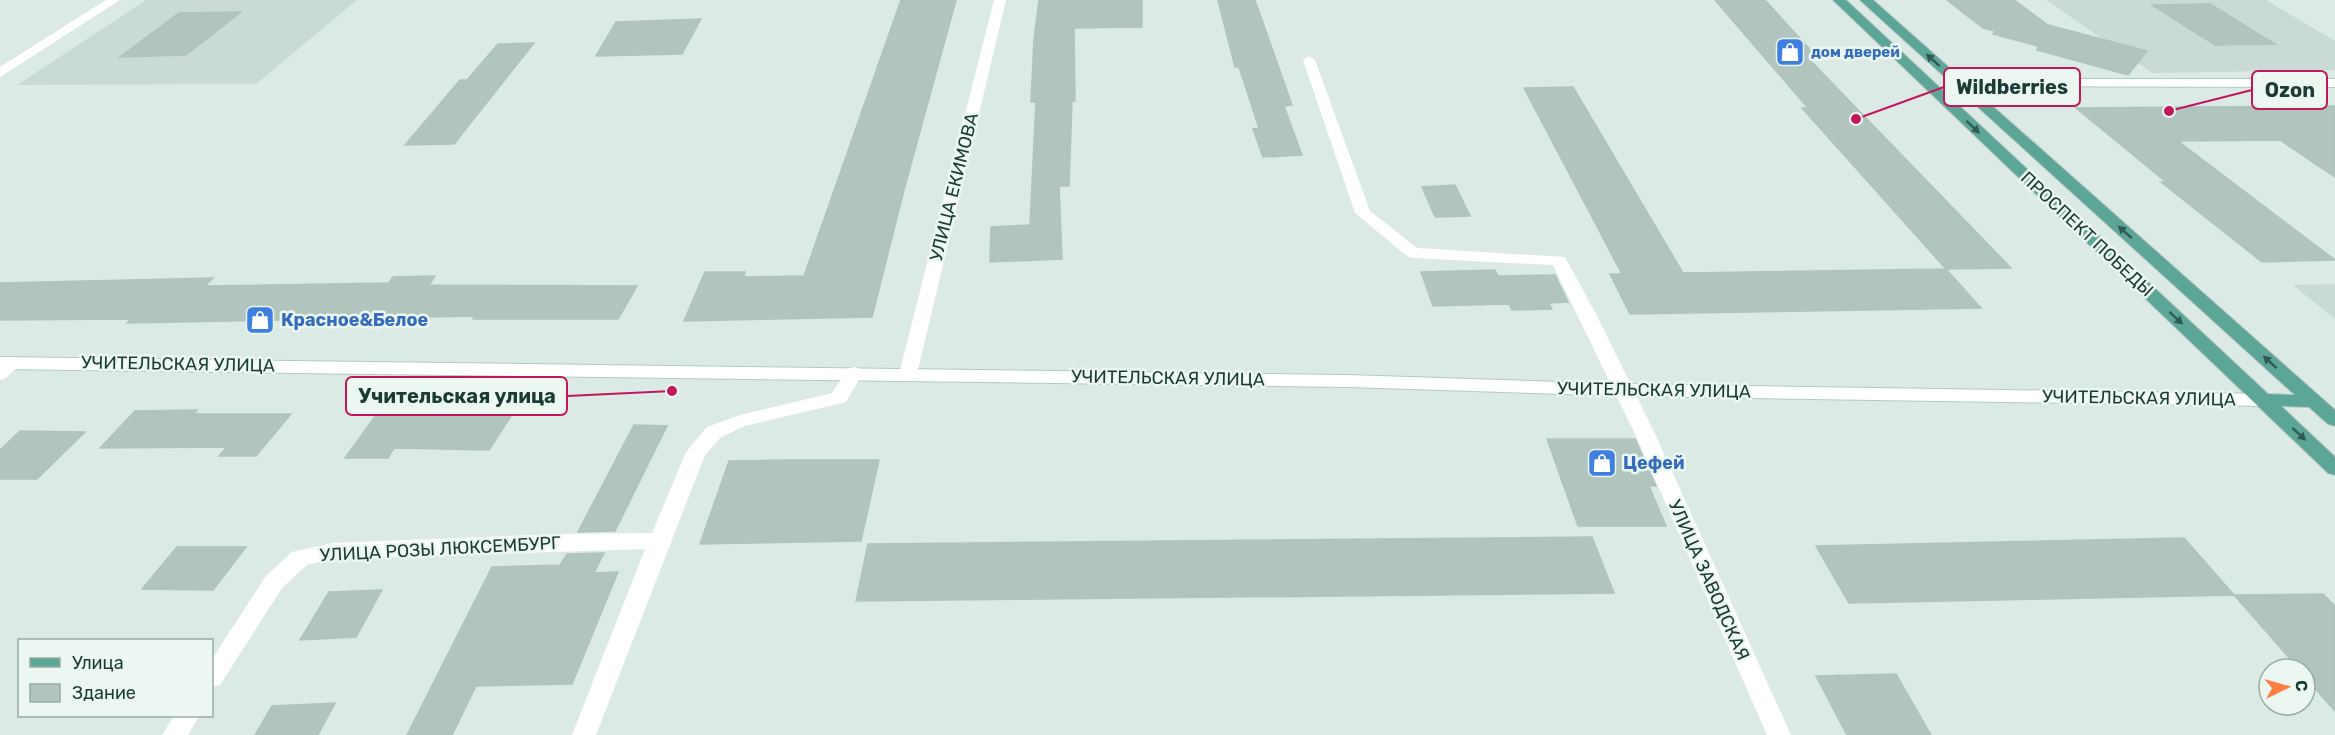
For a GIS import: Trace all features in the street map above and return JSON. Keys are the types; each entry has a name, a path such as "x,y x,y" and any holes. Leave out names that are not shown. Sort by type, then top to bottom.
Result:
{"main road":[{"name":"ПРОСПЕКТ ПОБЕДЫ","path":"1839,0 2335,468"},
{"name":"ПРОСПЕКТ ПОБЕДЫ","path":"1866,0 2335,420"},
{"path":"1926,82 1958,83"},
{"path":"2263,400 2314,401"}],"street":[{"path":"0,73 114,0"},
{"name":"УЛИЦА ЕКИМОВА","path":"908,374 1000,0"},
{"name":"УЛИЦА ЗАВОДСКАЯ","path":"1309,60 1363,213 1413,254 1559,260 1601,336 1779,735"},
{"path":"1958,83 2335,84"},
{"name":"УЧИТЕЛЬСКАЯ УЛИЦА","path":"4,366 908,374 1347,381 1626,390 2263,400"},
{"path":"584,735 696,452 714,432 740,421 839,398 854,374"},
{"name":"УЛИЦА РОЗЫ ЛЮКСЕМБУРГ","path":"213,676 274,582 300,558 333,551 562,542 659,541"},
{"path":"174,735 186,717"}],"shaded area":[{"path":"146,0 357,0 256,84 17,85"},
{"path":"2046,0 2266,0 2335,41 2335,70 2152,73"},
{"path":"2335,284 2335,319 2293,285"}],"building":[{"path":"901,0 956,0 872,317 684,321 705,272 745,272 744,277 804,276"},
{"path":"1039,0 1142,0 1142,27 1074,28 1075,101 1072,101 1069,186 1059,186 1062,259 990,262 991,227 1030,225 1036,102 1031,102 1034,40"},
{"path":"1218,0 1255,0 1292,105 1284,106 1302,155 1263,157 1253,129 1259,128 1239,67 1235,67"},
{"path":"1715,0 1765,0 1816,56 1806,56 2011,268 1946,269 1802,108 1808,108"},
{"path":"1947,0 2014,0 2048,25 2147,51 2128,75 2037,50 2038,46 1993,34 1995,31 1983,28"},
{"path":"2210,4 2275,44 2215,45 2152,5"},
{"path":"241,12 186,55 120,57 179,13"},
{"path":"701,19 682,54 596,56 616,22"},
{"path":"534,43 454,144 405,145 460,80 467,80 498,44"},
{"path":"1573,87 1683,273 1946,269 1981,308 1630,314 1610,274 1622,274 1524,88"},
{"path":"2335,106 2335,177 2280,140 2178,141 2335,260 2262,262 2161,182 2166,182 2076,108"},
{"path":"1455,185 1470,216 1435,217 1422,187"},
{"path":"1495,270 1498,276 1555,275 1568,302 1549,303 1552,309 1512,310 1509,304 1433,306 1421,272"},
{"path":"435,276 429,285 637,286 618,319 473,319 475,316 127,323 131,319 0,320 0,283 213,278 205,286 389,283 393,277"},
{"path":"197,410 194,414 291,414 256,456 219,456 227,447 100,448 135,411"},
{"path":"379,411 513,413 489,450 394,448 388,458 345,458"},
{"path":"634,425 667,426 615,531 578,532"},
{"path":"20,431 85,432 37,479 0,479 0,450"},
{"name":"Цефей","path":"1547,439 1635,439 1656,486 1649,486 1666,526 1578,526"},
{"path":"879,460 861,541 700,544 729,461"},
{"path":"1592,537 1614,593 856,601 868,544"},
{"path":"2184,538 2234,595 1849,603 1816,546"},
{"path":"177,547 246,547 213,590 142,589"},
{"path":"604,553 594,573 618,572 572,684 476,686 452,735 407,735 492,567 560,565 567,554"},
{"path":"382,590 356,637 300,640 329,592"},
{"path":"2323,594 2335,606 2335,711 2317,691 2317,657 2288,657 2234,595"},
{"path":"1896,674 1931,735 1847,735 1816,676"},
{"path":"335,703 318,735 255,735 272,706"}],"place":[{"name":"дом дверей","path":"1790,52"},
{"name":"Ozon","path":"2169,111"},
{"name":"Wildberries","path":"1856,119"},
{"name":"Красное&Белое","path":"260,320"},
{"name":"Учительская улица","path":"672,391"},
{"name":"Цефей","path":"1602,463"}]}
